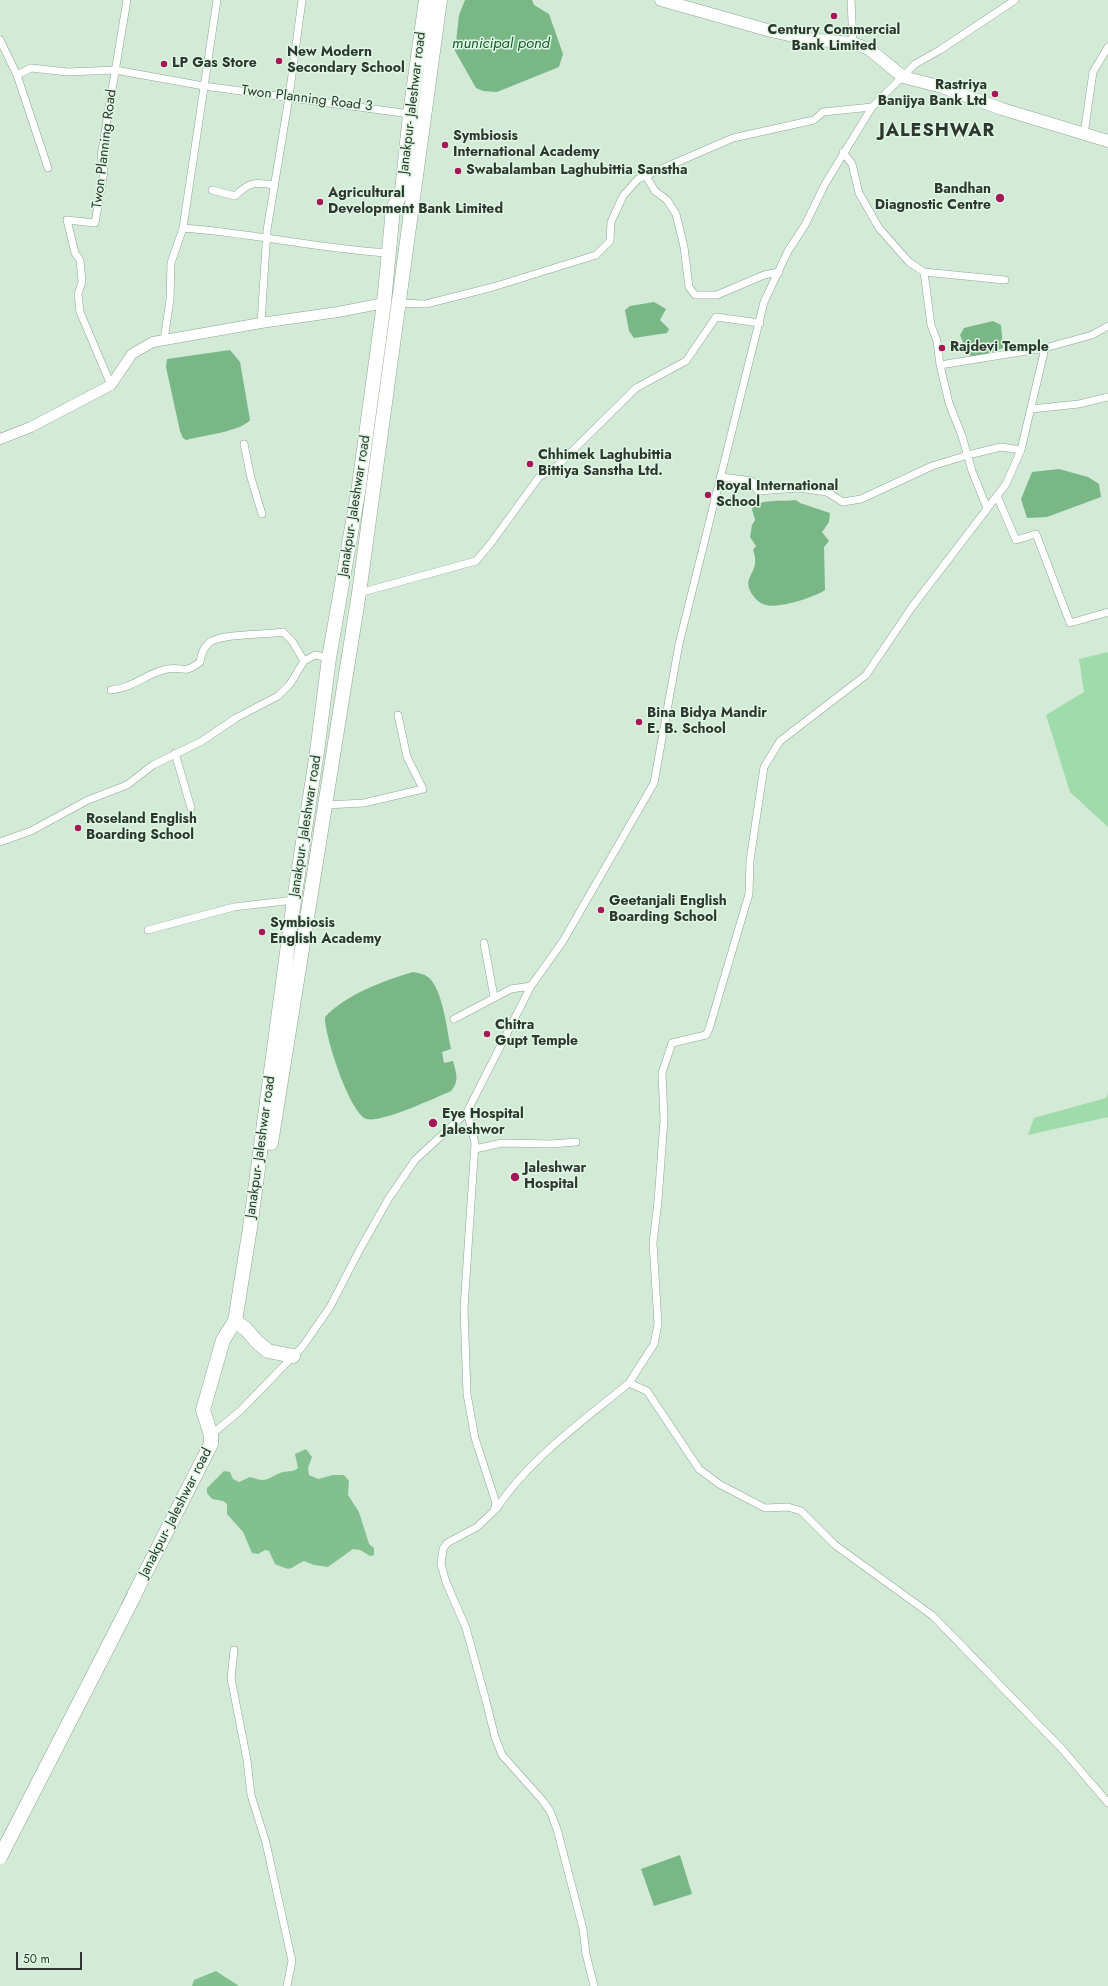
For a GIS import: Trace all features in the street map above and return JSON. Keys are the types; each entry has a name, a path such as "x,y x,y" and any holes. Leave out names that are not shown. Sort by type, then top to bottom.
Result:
{"highway":[{"name":"Janakpur- Jaleshwar road","path":"0,1857 211,1444 211,1435 203,1410 223,1340 235,1321 250,1228 294,900 330,658 358,493 384,303 393,209 402,191 410,114 426,0"},
{"path":"250,1228 262,1210 279,1090 359,593 440,0"},
{"path":"235,1321 246,1329 257,1342 268,1351 293,1356"},
{"name":"Janakpur- Jaleshwar road","path":"0,1857 134,1596 43,1773 0,1867"}],"main road":[{"path":"661,0 771,31 807,39 852,43 869,50 903,77 942,87 1002,109 1108,141"}],"street":[{"path":"115,70 127,0"},
{"path":"164,340 170,300 171,263 183,228 217,0"},
{"path":"261,323 266,238 273,185 289,97 302,0"},
{"path":"851,0 852,43"},
{"path":"211,1435 241,1410 293,1356 315,1330 330,1307 360,1249 389,1198 415,1160 467,1112 531,986 563,942 654,783 679,644 764,302 843,152 872,107 903,77 914,64 940,50 1016,0"},
{"path":"0,40 17,75 48,168"},
{"path":"1084,134 1093,72 1108,47"},
{"name":"Twon Planning Road","path":"17,75 31,68 68,72 115,70 102,156 104,171 95,223 67,220 74,253 80,260 82,282 78,294 80,312 111,384"},
{"name":"Twon Planning Road 3","path":"115,70 204,86 410,114"},
{"path":"0,439 31,427 111,384 132,354 153,342 261,323 338,312 384,303 426,304 493,287 596,255 610,241 611,222 623,196 638,179 733,138 814,120 823,112 872,107"},
{"path":"843,152 852,164 859,193 879,228 909,262 924,272 1005,280"},
{"path":"646,176 655,191 666,200 676,214 684,247 689,287 695,295 717,295 759,277 779,272"},
{"path":"212,190 235,196 244,187 256,182 273,185"},
{"path":"183,228 226,231 362,251 389,253"},
{"path":"924,272 931,326 937,340 940,365 949,403 962,436 972,471 988,508"},
{"path":"359,593 476,561 539,477 555,468 636,388 686,361 716,317 760,322"},
{"path":"940,365 1045,348 1092,335 1108,326"},
{"path":"594,1986 586,1954 583,1930 557,1829 550,1811 502,1755 495,1737 466,1628 446,1582 442,1564 443,1549 448,1543 477,1527 494,1511 506,1494 555,1443 629,1383 654,1344 658,1324 653,1243 658,1201 664,1120 662,1073 672,1042 706,1035 709,1030 749,894 750,860 764,767 780,741 866,675 912,607 1006,484 1021,450 1045,348"},
{"path":"1031,409 1078,404 1108,397"},
{"path":"244,444 251,478 262,514"},
{"path":"721,477 752,481 758,491 799,488 826,492 843,502 861,499 932,466 968,455 1001,447 1021,450"},
{"path":"997,496 1016,540 1036,534 1070,623 1108,612"},
{"path":"111,690 120,690 167,670 189,670 200,662 202,651 210,642 220,638 283,632 292,641 304,661"},
{"path":"0,842 30,831 88,800 119,789 153,765 202,741 236,718 278,696 290,684 304,661 315,655 330,658"},
{"path":"326,805 364,803 422,788 407,757 398,715"},
{"path":"175,753 191,808"},
{"path":"148,930 234,907 294,900"},
{"path":"484,943 494,997"},
{"path":"454,1019 511,989 531,986"},
{"path":"467,1112 476,1143 464,1301 467,1394 475,1438 496,1503 494,1511"},
{"path":"475,1149 502,1143 550,1144 576,1142"},
{"path":"629,1383 647,1391 699,1470 719,1484 765,1508 788,1508 801,1511 835,1544 933,1616 1063,1750 1108,1803"},
{"path":"234,1650 231,1678 247,1760 251,1795 266,1843 292,1961 287,1986"}],"shaded area":[{"path":"1108,652 1108,827 1070,792 1046,715 1084,692 1079,659"},
{"path":"1108,1093 1108,1117 1028,1135 1034,1118 1106,1098"},
{"path":"306,1449 312,1457 308,1468 309,1475 318,1479 333,1475 344,1475 349,1481 348,1495 359,1512 369,1544 374,1548 374,1555 370,1556 360,1550 353,1549 328,1567 314,1565 304,1561 288,1569 275,1564 269,1551 265,1550 258,1554 252,1553 243,1532 227,1514 227,1504 223,1501 212,1499 207,1493 207,1488 224,1471 230,1472 233,1479 239,1482 250,1477 266,1480 282,1472 294,1470 298,1468 295,1454"},
{"path":"216,1971 239,1986 192,1986 194,1980"}],"water":[{"name":"municipal pond","path":"465,0 532,0 534,5 549,14 563,54 559,67 497,92 483,91 476,88 455,51 459,15"},
{"path":"654,302 666,309 660,320 669,329 667,333 634,338 629,331 625,310 630,306"},
{"path":"993,321 1001,325 1003,348 975,358 968,354 960,335 964,328"},
{"path":"230,350 240,362 250,420 246,424 221,433 186,440 183,438 180,431 166,367 167,359"},
{"path":"1059,469 1088,477 1099,484 1101,497 1047,517 1027,518 1021,499 1032,472"},
{"path":"796,500 800,503 830,513 829,522 822,532 829,541 824,547 825,590 796,602 772,606 766,605 760,603 756,599 749,588 748,583 755,563 753,550 756,546 750,537 752,525 755,520 752,509 760,503"},
{"path":"413,972 423,974 428,977 433,983 441,1000 451,1049 442,1052 444,1063 453,1061 456,1084 451,1091 396,1114 367,1119 360,1114 353,1104 339,1073 329,1040 325,1017 344,1002 366,989"},
{"path":"680,1855 692,1894 654,1906 641,1869"}],"place":[{"name":"Century Commercial Bank Limited","path":"834,16"},
{"name":"New Modern Secondary School","path":"279,61"},
{"name":"LP Gas Store","path":"164,64"},
{"name":"Rastriya Banijya Bank Ltd","path":"995,94"},
{"name":"Symbiosis International Academy","path":"445,145"},
{"name":"Swabalamban Laghubittia Sanstha","path":"458,171"},
{"name":"Bandhan Diagnostic Centre","path":"1000,198"},
{"name":"Agricultural Development Bank Limited","path":"320,202"},
{"name":"Rajdevi Temple","path":"942,348"},
{"name":"Chhimek Laghubittia Bittiya Sanstha Ltd.","path":"530,464"},
{"name":"Royal International School","path":"708,495"},
{"name":"Bina Bidya Mandir E. B. School","path":"639,722"},
{"name":"Roseland English Boarding School","path":"78,828"},
{"name":"Geetanjali English Boarding School","path":"601,910"},
{"name":"Symbiosis English Academy","path":"262,932"},
{"name":"Chitra Gupt Temple","path":"487,1034"},
{"name":"Eye Hospital Jaleshwor","path":"433,1123"},
{"name":"Jaleshwar Hospital","path":"515,1177"}],"district":[{"name":"JALESHWAR","path":"937,132"}]}
